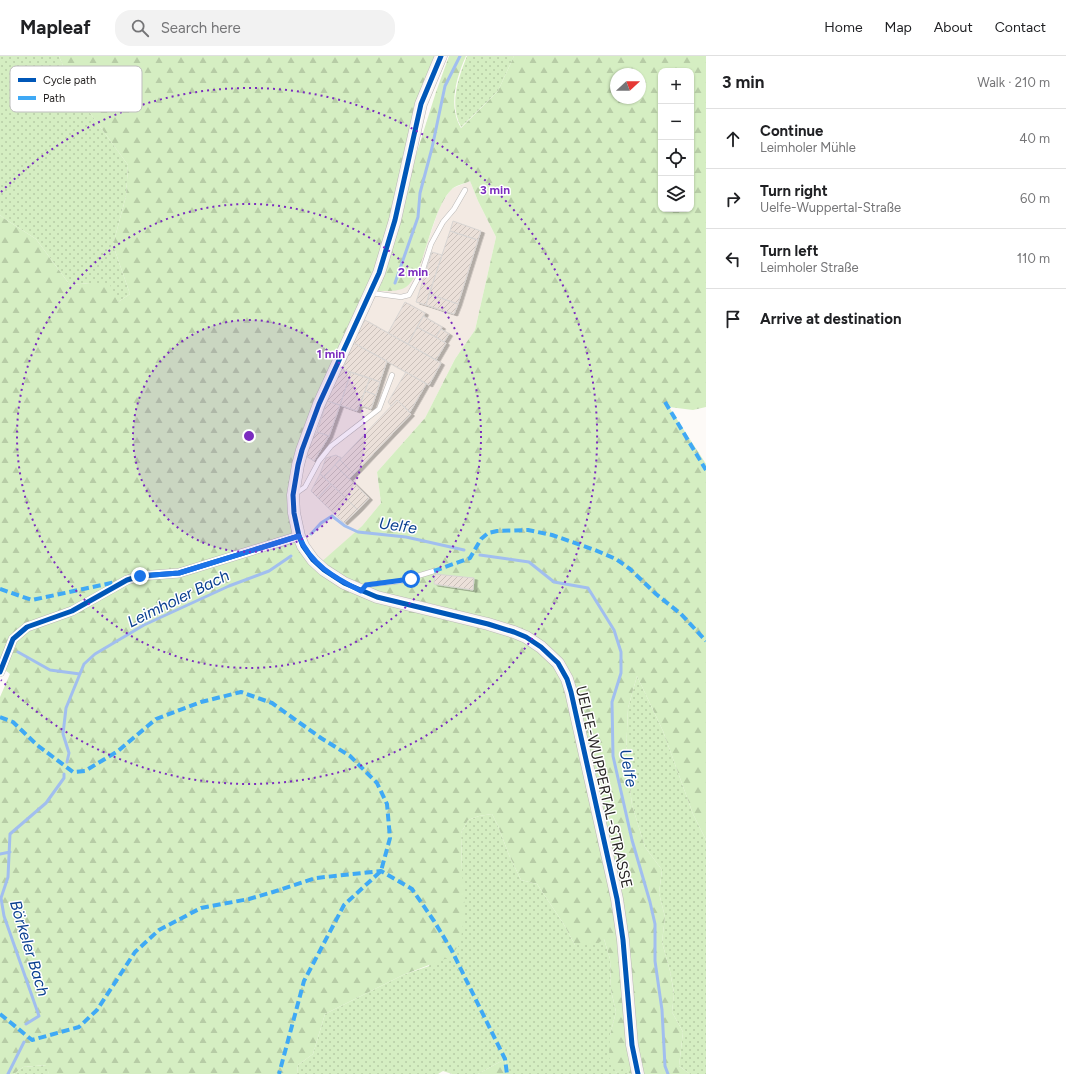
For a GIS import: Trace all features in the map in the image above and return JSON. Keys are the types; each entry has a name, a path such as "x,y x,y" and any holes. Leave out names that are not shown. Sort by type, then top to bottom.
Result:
{"main road":[{"name":"UELFE-WUPPERTAL-STRASSE","path":"441,56 421,104 387,249 371,293 319,404 302,450 293,495 294,513 299,536 303,546 324,570 344,583 377,597 488,624 514,632 526,637 541,647 553,658 562,671 571,692 617,899 623,940 632,1044 638,1074"}],"street":[{"path":"0,672 13,639 27,627 72,611 127,580 140,576 179,573 299,536"}],"lane":[{"path":"371,293 401,297 409,295 423,269 431,244 443,222 454,209 465,190"},
{"path":"293,495 305,487 319,462 331,446 379,408 392,375"},
{"path":"361,591 366,585 401,582 434,571"}],"shaded area":[{"path":"470,181 496,237 475,330 455,359 425,418 377,472 381,503 362,526 319,565 303,535 297,496 304,457 352,338 375,291 395,290 421,261 440,206 451,189"}],"green space":[{"path":"0,56 59,56 63,66 10,66 10,112 89,112 128,165 126,196 113,245 130,294 118,302 90,283 70,285 36,239 0,215"},
{"path":"59,56 441,56 421,104 395,220 379,273 319,404 298,465 293,495 294,513 299,536 303,546 319,564 362,526 381,503 377,472 425,418 455,359 475,330 496,237 470,181 453,188 444,200 413,280 406,287 399,290 375,291 397,228 416,155 449,56 466,56 459,73 454,101 457,119 461,128 498,91 514,56 706,56 706,407 693,410 669,407 706,464 706,840 693,814 663,731 637,676 628,708 626,754 632,805 645,847 662,870 659,893 665,917 662,942 670,971 674,994 672,1012 683,1032 679,1066 690,1074 640,1074 634,1045 625,940 618,898 579,718 569,679 559,662 542,645 514,629 441,606 378,592 320,565 331,575 340,580 380,598 480,622 516,633 538,645 559,665 571,692 617,899 623,940 632,1045 638,1074 629,1074 625,1067 616,1073 609,1057 610,1035 616,1012 611,990 610,959 604,939 596,945 575,945 563,923 537,884 521,880 492,814 479,816 468,820 461,833 465,912 460,944 450,957 403,975 325,1014 313,1054 298,1065 297,1074 49,1074 46,1065 23,1067 14,1074 0,1074 0,697 10,674 0,666 0,215 36,239 70,285 90,283 110,285 118,302 130,294 113,245 126,196 128,165 89,112 142,112 142,66 63,66"},
{"path":"467,56 514,56 498,91 461,127 457,119 455,101 458,82"},
{"path":"637,676 663,731 693,814 706,840 706,1074 690,1074 679,1066 683,1032 672,1012 674,993 662,942 665,917 659,893 662,870 645,847 632,805 626,754 628,708"},
{"path":"492,814 521,880 537,884 563,923 575,945 604,939 610,959 611,990 616,1012 610,1035 616,1073 625,1066 629,1074 507,1074 505,1059 478,1074 452,1074 443,1071 438,1074 297,1074 298,1065 313,1054 325,1014 403,975 429,966 462,872 461,833 468,820 479,816"},
{"path":"505,1059 507,1074 478,1074"},
{"path":"47,1065 49,1074 14,1074 23,1067"}],"building":[{"path":"453,221 481,231 478,240 450,231"},
{"path":"450,231 478,240 458,304 429,294"},
{"path":"432,252 442,255 426,305 416,302"},
{"path":"429,294 458,304 454,314 426,305"},
{"path":"405,302 425,313 408,344 388,333"},
{"path":"423,316 442,327 436,337 417,327"},
{"path":"365,320 441,363 429,385 352,342"},
{"path":"417,327 446,343 436,360 408,344"},
{"path":"441,329 449,334 444,342 436,337"},
{"path":"352,342 387,361 380,382 343,370"},
{"path":"338,368 351,372 340,405 327,401"},
{"path":"351,372 370,378 357,411 340,405"},
{"path":"406,372 426,384 410,412 397,400 391,406 388,402"},
{"path":"370,378 380,382 376,395 365,391"},
{"path":"365,391 376,395 371,409 360,405"},
{"path":"397,400 411,414 354,474 340,460"},
{"path":"327,401 340,405 329,436 317,432"},
{"path":"317,432 329,436 314,461 303,454"},
{"path":"336,455 341,458 324,477 320,474 326,458"},
{"path":"340,460 354,474 349,479 335,465"},
{"path":"335,465 369,498 358,510 324,477"},
{"path":"320,474 331,484 318,498 311,491"},
{"path":"331,484 358,510 344,523 318,498"},
{"path":"435,574 474,578 473,590 434,584"}],"waterway":[{"name":"Uelfe","path":"395,283 418,217 420,193 432,148 445,86 460,56"},
{"name":"Uelfe","path":"311,534 321,523 332,516 345,526 358,532 406,537 464,550"},
{"name":"Uelfe","path":"480,555 529,562 554,582 588,588 614,630 621,652 621,673 612,702 613,756 632,840 655,924 655,961 662,1010 665,1066 668,1074"},
{"name":"Leimholer Bach","path":"67,762 69,753 63,734 66,708 84,664 95,654 144,625 229,586 269,571 291,556"},
{"path":"18,652 50,670 80,674"},
{"name":"Börkeler Bach","path":"26,1024 39,1016 4,916 1,898 8,877 10,834 46,803 64,778 64,774"},
{"name":"Leimholer Bach","path":"0,854 10,852"},
{"name":"Börkeler Bach","path":"8,1074 24,1042"}],"marked path":[{"path":"665,402 706,470"},
{"path":"434,571 470,558 481,539 488,533 497,531 528,530 552,535 616,559 630,569 656,594 681,614 706,641"},
{"path":"0,589 32,600 116,582"},
{"path":"0,717 13,722 37,745 73,772 85,771 118,751 156,719 201,702 241,692 272,703 321,738 350,756 377,783 387,804 390,838 381,871 344,905 304,981 279,1074"},
{"path":"0,1014 32,1040 79,1027 97,1010 135,952 159,930 201,908 249,899 316,878 381,871 412,889 434,921 451,949 505,1059 507,1074"}],"cycle path":[{"path":"441,56 421,104 395,220 379,273 319,404 302,450 293,495 294,513 299,536 303,546 313,560 324,570 344,583 377,597 488,624 514,632 526,637 541,647 558,663 567,679 571,692 617,899 623,940 632,1045 638,1074"},
{"path":"0,672 13,639 27,627 72,611 127,580 140,576 179,573 299,536"}],"route":[{"path":"140,576 179,573 299,536 303,546 313,560 324,570 344,583 361,591 366,585 401,582 411,579"}]}
